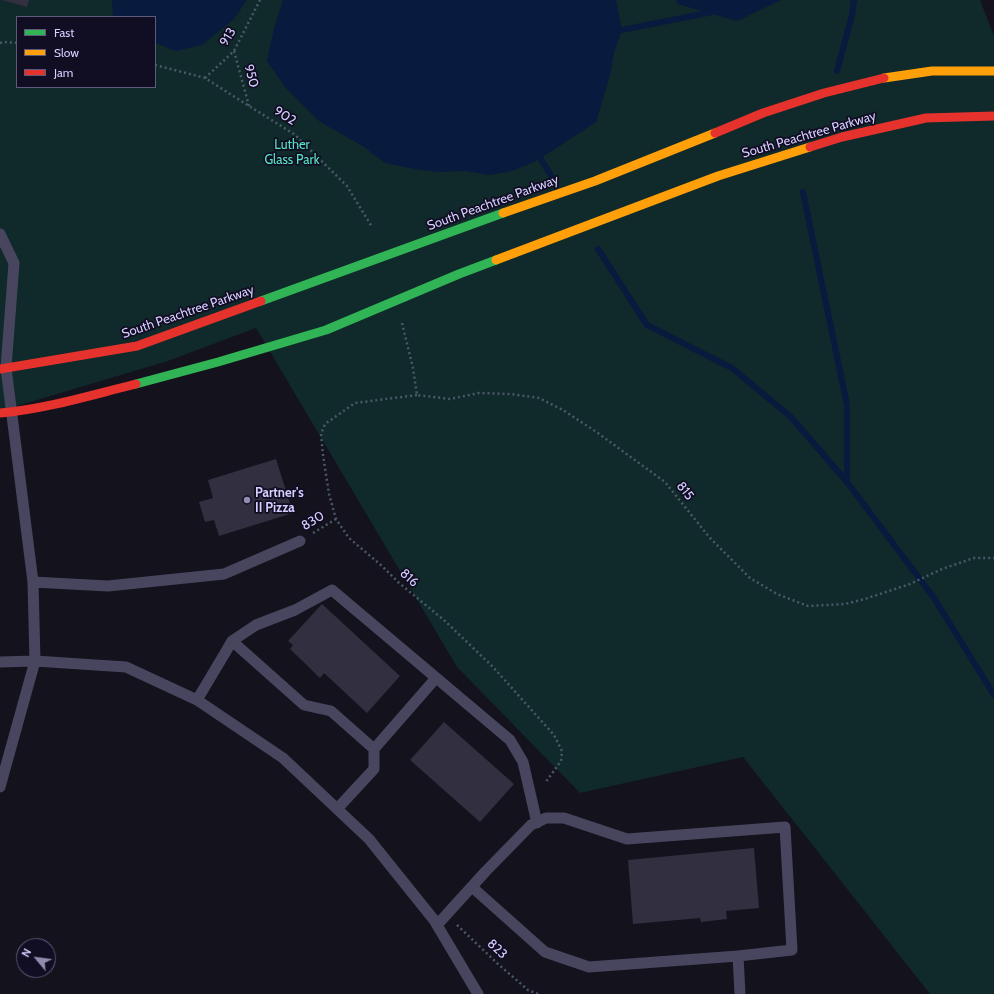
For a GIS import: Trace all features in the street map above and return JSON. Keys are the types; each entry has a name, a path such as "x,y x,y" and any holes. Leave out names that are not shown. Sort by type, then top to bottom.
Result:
{"main road":[{"name":"South Peachtree Parkway","path":"3,368 137,346 595,181 763,113 824,93 878,79 932,71 994,71"},
{"name":"South Peachtree Parkway","path":"0,413 66,402 218,362 326,330 459,274 718,176 842,137 926,118 994,116"}],"lane":[{"path":"0,234 14,263 3,368 12,412 33,582 35,661 0,787"},
{"path":"33,582 108,586 224,574 300,541"},
{"path":"197,700 232,641 256,625 295,610 332,590 510,740 524,762 537,822"},
{"path":"232,641 304,704 332,712 374,749"},
{"path":"0,662 35,661 126,667 197,700 283,758 369,839 434,920 478,994"},
{"path":"337,809 374,770 374,749 436,678"},
{"path":"436,925 472,887 531,826 546,818 564,818 627,839 785,827 792,950 738,956 589,967 545,952 472,887"},
{"path":"738,956 740,994"}],"path":[{"name":"913","path":"205,78 234,50 260,0"},
{"path":"0,43 16,43"},
{"name":"950","path":"234,50 249,106"},
{"name":"902","path":"156,65 205,78 294,134 347,186 372,228"},
{"path":"402,323 413,368 417,395"},
{"name":"815","path":"417,395 450,399 480,393 511,394 539,398 563,410 595,431 665,482 710,538 750,578 777,594 808,606 845,604 865,599 910,584 942,569 974,558 994,558"},
{"name":"816","path":"417,395 355,403 325,424 322,434 323,455 329,494 336,519 349,538 382,566 399,583 445,621 493,666 554,735 562,751 561,761 532,801"},
{"name":"830","path":"300,541 336,519"},
{"name":"823","path":"446,915 528,990 538,994"}],"green space":[{"name":"Luther Glass Park","path":"0,0 980,0 994,36 994,994 930,994 743,757 580,793 457,667 256,328 168,361 0,411"}],"water":[{"path":"112,0 247,0 234,19 202,45 176,51 156,43 156,16 113,16"},
{"path":"283,0 616,0 622,30 614,53 610,75 596,122 534,162 512,171 490,175 465,171 438,172 385,163 364,147 319,121 286,88 267,61 274,29"},
{"path":"676,0 781,0 737,21 678,4"}],"building":[{"path":"2,0 29,0 27,7"},
{"name":"Partner's II Pizza","path":"276,459 293,513 219,536 214,520 205,522 199,502 213,498 208,480"},
{"path":"322,604 400,676 367,713 324,673 320,678 290,649 293,645 288,641"},
{"path":"444,722 514,784 480,822 410,760"},
{"path":"754,848 759,908 726,911 727,919 701,922 700,918 633,924 628,860"}],"waterway":[{"path":"837,71 852,15 854,0"},
{"path":"622,30 717,11"},
{"path":"540,158 552,177"},
{"path":"803,192 847,405 847,482"},
{"path":"598,249 647,325 732,368 791,417 847,482 934,598 994,695"}],"traffic: fast":[{"path":"261,301 503,213"},
{"path":"136,384 218,362 326,330 496,260"}],"traffic: slow":[{"path":"884,78 932,71 994,71"},
{"path":"503,213 595,181 715,133"},
{"path":"496,260 718,176 810,147"}],"traffic: jam":[{"path":"715,133 763,113 824,93 884,78"},
{"path":"810,147 842,137 926,118 994,116"},
{"path":"0,369 137,346 261,301"},
{"path":"0,413 51,405 136,384"}],"place":[{"name":"Partner's II Pizza","path":"247,500"}]}
